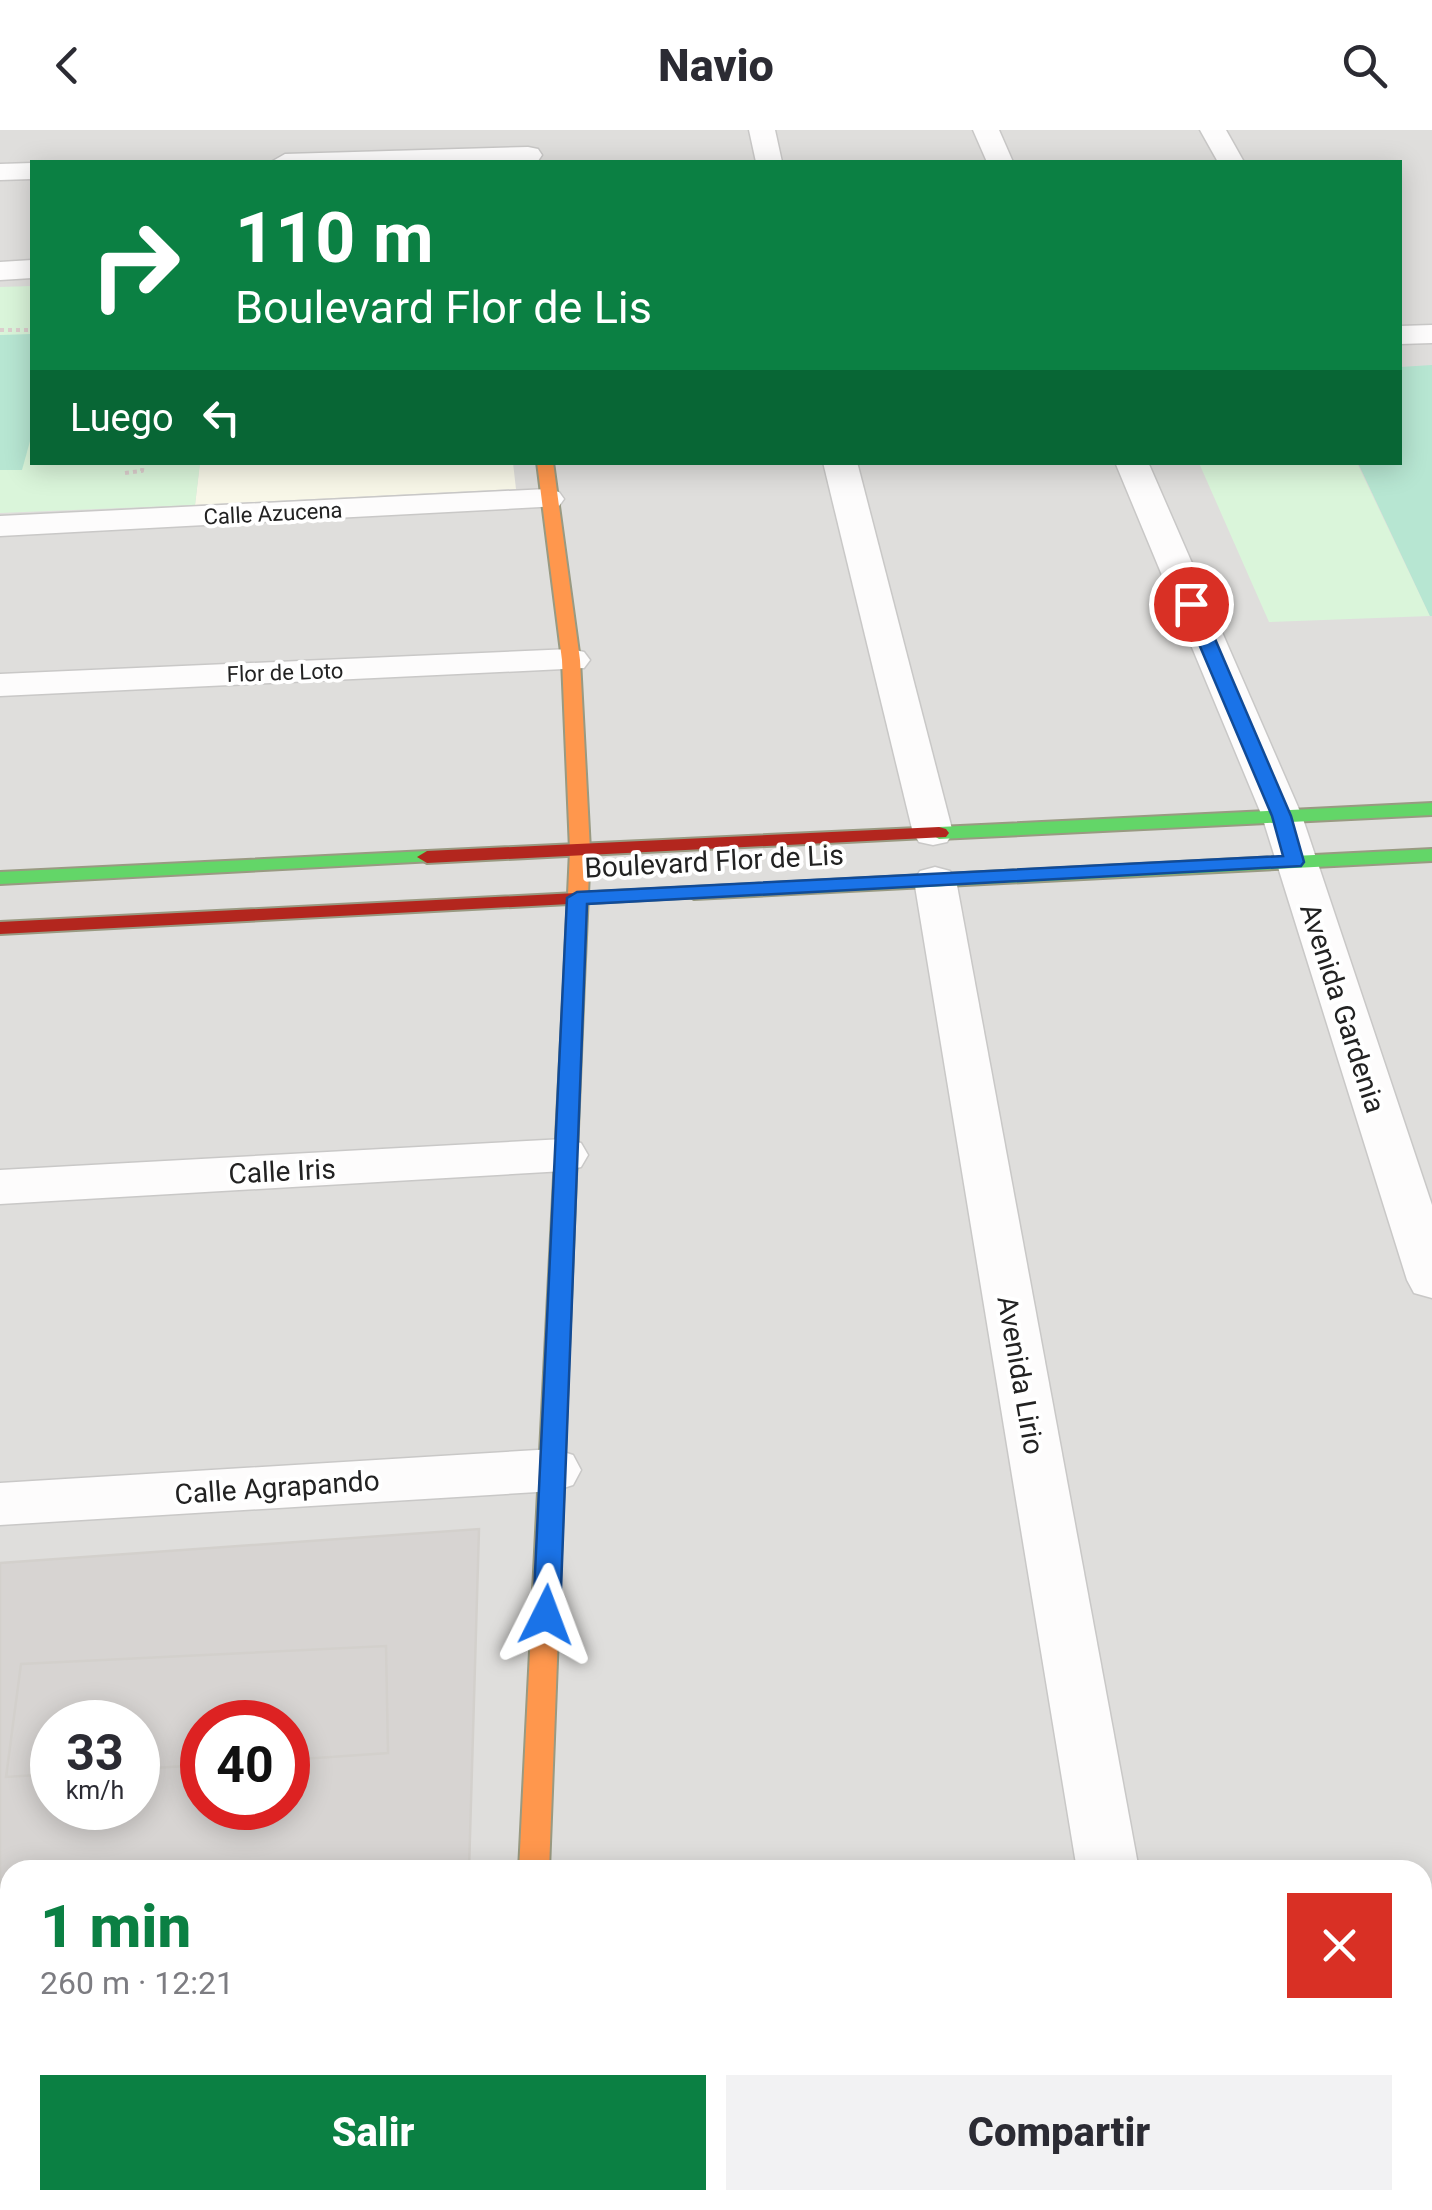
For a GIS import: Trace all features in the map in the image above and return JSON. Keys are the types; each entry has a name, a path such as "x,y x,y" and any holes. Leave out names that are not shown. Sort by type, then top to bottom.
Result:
{"street":[{"path":"762,130 769,160"},
{"path":"986,130 999,160"},
{"path":"1212,130 1230,160"},
{"path":"322,160 527,149"},
{"path":"0,172 30,170"},
{"path":"0,271 30,270"},
{"path":"1402,335 1432,334"},
{"path":"534,1860 580,850 571,660 544,465"},
{"name":"Avenida Lirio","path":"841,465 934,857 1106,1860"},
{"name":"Avenida Gardenia","path":"1132,465 1282,816 1432,1280"},
{"name":"Calle Azucena","path":"0,526 547,499"},
{"name":"Flor de Loto","path":"0,684 571,660"},
{"name":"Boulevard Flor de Lis","path":"0,928 577,898 1282,816 1432,809"},
{"name":"Boulevard Flor de Lis","path":"0,878 580,850 1294,862 1432,854"},
{"name":"Calle Iris","path":"0,1187 564,1154"},
{"name":"Calle Agrapando","path":"0,1504 554,1470"}],"path":[{"path":"0,330 30,330"}],"shaded area":[{"path":"0,130 1432,130 1432,1860 0,1860"},
{"path":"200,465 513,465 516,489 195,505"}],"green space":[{"path":"30,286 30,465 200,465 195,505 0,513 0,287"},
{"path":"30,334 30,441 22,470 0,470 0,335"},
{"path":"1432,365 1432,616 1359,465 1402,465 1402,367"},
{"path":"1200,465 1358,465 1430,616 1269,622"}],"building":[{"path":"479,1529 469,1860 0,1860 0,1563"},
{"path":"386,1646 388,1753 310,1758 310,1700 180,1700 180,1766 160,1768 160,1700 30,1700 30,1775 6,1777 21,1664"}],"traffic: fast":[{"path":"939,833 1432,809"},
{"path":"694,893 1432,855"},
{"path":"0,878 427,857"},
{"path":"556,1373 574,982"}],"traffic: slow":[{"path":"545,465 571,660 580,850 574,982"},
{"path":"534,1860 556,1373"}],"traffic: jam":[{"path":"427,857 939,833"},
{"path":"0,928 694,893"}],"route":[{"path":"546,1615 577,898 1294,862 1282,816 1191,604"}]}
